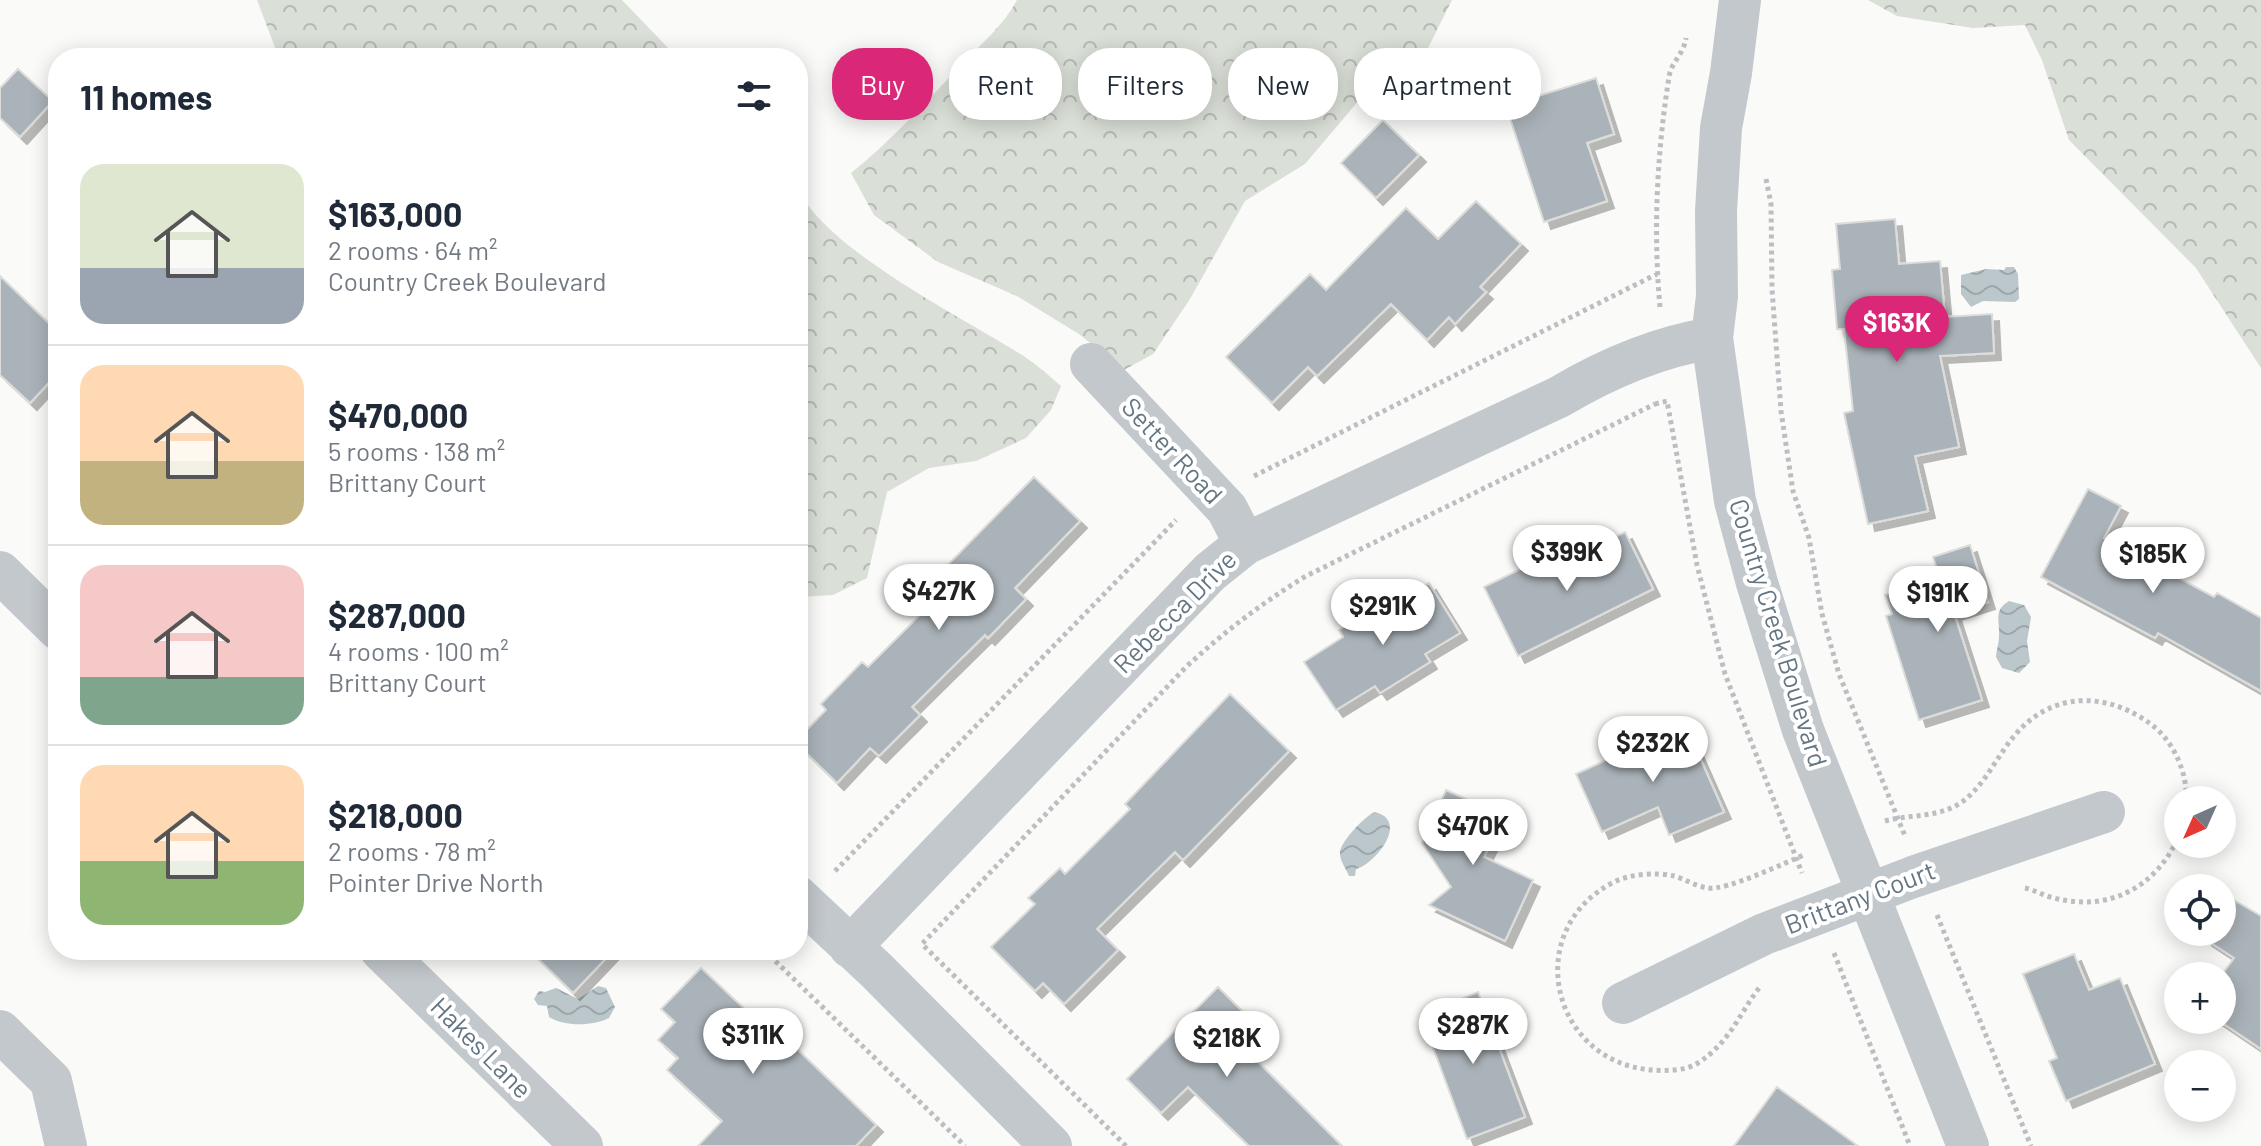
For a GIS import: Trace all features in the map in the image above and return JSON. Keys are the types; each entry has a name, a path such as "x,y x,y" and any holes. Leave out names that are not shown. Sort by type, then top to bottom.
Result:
{"street":[{"name":"Country Creek Boulevard","path":"1740,0 1721,128 1716,211 1717,296 1712,338 1735,501 1803,730 1968,1146"},
{"name":"Rebecca Drive","path":"850,947 1210,572 1245,544 1559,397 1584,382 1673,345 1712,338"},
{"name":"Setter Road","path":"1091,364 1227,509 1245,544"},
{"path":"0,572 48,619"},
{"name":"Brittany Court","path":"1623,1003 1764,934 1920,874 2104,812"},
{"path":"808,907 877,971 1051,1146"},
{"name":"Hakes Lane","path":"391,960 582,1146"},
{"path":"0,1031 51,1081 66,1146"}],"path":[{"path":"1763,167 1771,204 1772,289 1781,411 1793,491 1809,538 1822,614 1839,674 2031,1146"},
{"path":"1126,1146 922,944 1186,667 1263,602 1306,576 1655,404"},
{"path":"2019,886 2055,899 2088,901 2117,898 2147,881 2167,858"},
{"path":"774,960 965,1146"}],"green space":[{"path":"257,0 622,0 668,48 275,48"},
{"path":"1017,0 1452,0 1428,48 1354,48 1354,106 1305,164 1245,201 1190,299 1153,354 1124,370 1079,334 1017,296 938,262 874,215 851,173 908,120 933,120 933,94 949,78 949,120 1062,120 1062,48 978,48"},
{"path":"1868,0 2261,0 2261,368 2196,268 2069,140 2042,60 2025,25 1973,28 1897,16"},
{"path":"808,204 865,258 1022,355 1061,386 1051,410 1026,438 976,461 929,468 887,492 867,578 833,595 808,596"}],"water":[{"path":"2014,267 2018,274 2019,299 2015,302 1983,301 1971,307 1961,294 1961,275 1986,269 2004,270"},
{"path":"2009,601 2024,605 2031,617 2027,641 2030,662 2019,673 2002,668 1996,657 1998,616"},
{"path":"1375,812 1385,817 1389,824 1386,842 1372,859 1356,869 1355,876 1349,876 1341,858 1341,847 1354,829"},
{"path":"598,986 606,988 615,1007 609,1018 595,1023 571,1024 556,1020 549,1017 547,1006 538,1005 534,999 539,991 556,988 578,999"}],"building":[{"path":"18,69 48,96 48,106 20,137 0,118 0,88"},
{"path":"1596,78 1614,134 1587,143 1607,201 1544,222 1511,120 1541,120 1541,95"},
{"path":"1383,120 1419,155 1376,198 1341,163"},
{"path":"1476,201 1521,244 1480,287 1486,292 1455,324 1449,317 1427,340 1391,304 1317,376 1308,367 1272,403 1226,357 1310,274 1326,290 1406,208 1438,239"},
{"path":"1895,219 1899,264 1940,261 1945,317 1992,314 1994,353 1940,356 1959,447 1915,456 1928,511 1868,524 1844,413 1853,411 1844,329 1837,329 1832,270 1840,269 1836,224"},
{"path":"0,276 48,322 48,384 30,403 0,375"},
{"path":"1034,477 1080,521 1015,588 1026,599 912,707 920,715 879,756 870,748 837,783 808,755 808,729 826,710 821,704 862,662 868,667 942,593 931,582"},
{"path":"2088,489 2121,506 2104,538 2214,597 2217,593 2261,618 2261,691 2158,633 2155,638 2041,577"},
{"path":"1625,532 1653,589 1518,656 1484,587 1539,560 1545,572"},
{"path":"1970,545 1988,602 1954,613 1982,700 1919,720 1886,616 1892,614 1885,595 1940,578 1933,557"},
{"path":"1429,583 1460,633 1425,654 1430,662 1380,693 1375,686 1336,710 1304,662 1343,637 1339,630 1388,599 1393,606"},
{"path":"1230,694 1289,751 1183,860 1175,852 1097,929 1118,950 1064,1004 1043,983 1035,991 991,947 1035,904 1028,898 1060,868 1065,874 1130,809 1125,804"},
{"path":"1685,724 1724,812 1669,835 1658,807 1602,832 1576,774"},
{"path":"1446,790 1503,816 1484,857 1533,880 1505,941 1429,905 1451,887 1422,843"},
{"path":"2236,901 2261,916 2261,1049 2236,1032 2236,962 2231,962 2234,958 2216,946 2236,946"},
{"path":"2074,954 2089,990 2120,978 2155,1064 2066,1101 2049,1061 2057,1058 2023,974"},
{"path":"539,960 604,960 573,993"},
{"path":"701,968 767,1030 772,1025 876,1125 856,1146 698,1146 722,1121 667,1070 678,1058 658,1040 675,1022 661,1009"},
{"path":"1218,987 1254,1023 1237,1041 1342,1146 1249,1146 1188,1087 1161,1113 1127,1079"},
{"path":"1478,992 1525,1117 1467,1139 1421,1015"},
{"path":"1777,1087 1858,1146 1734,1146"}]}
